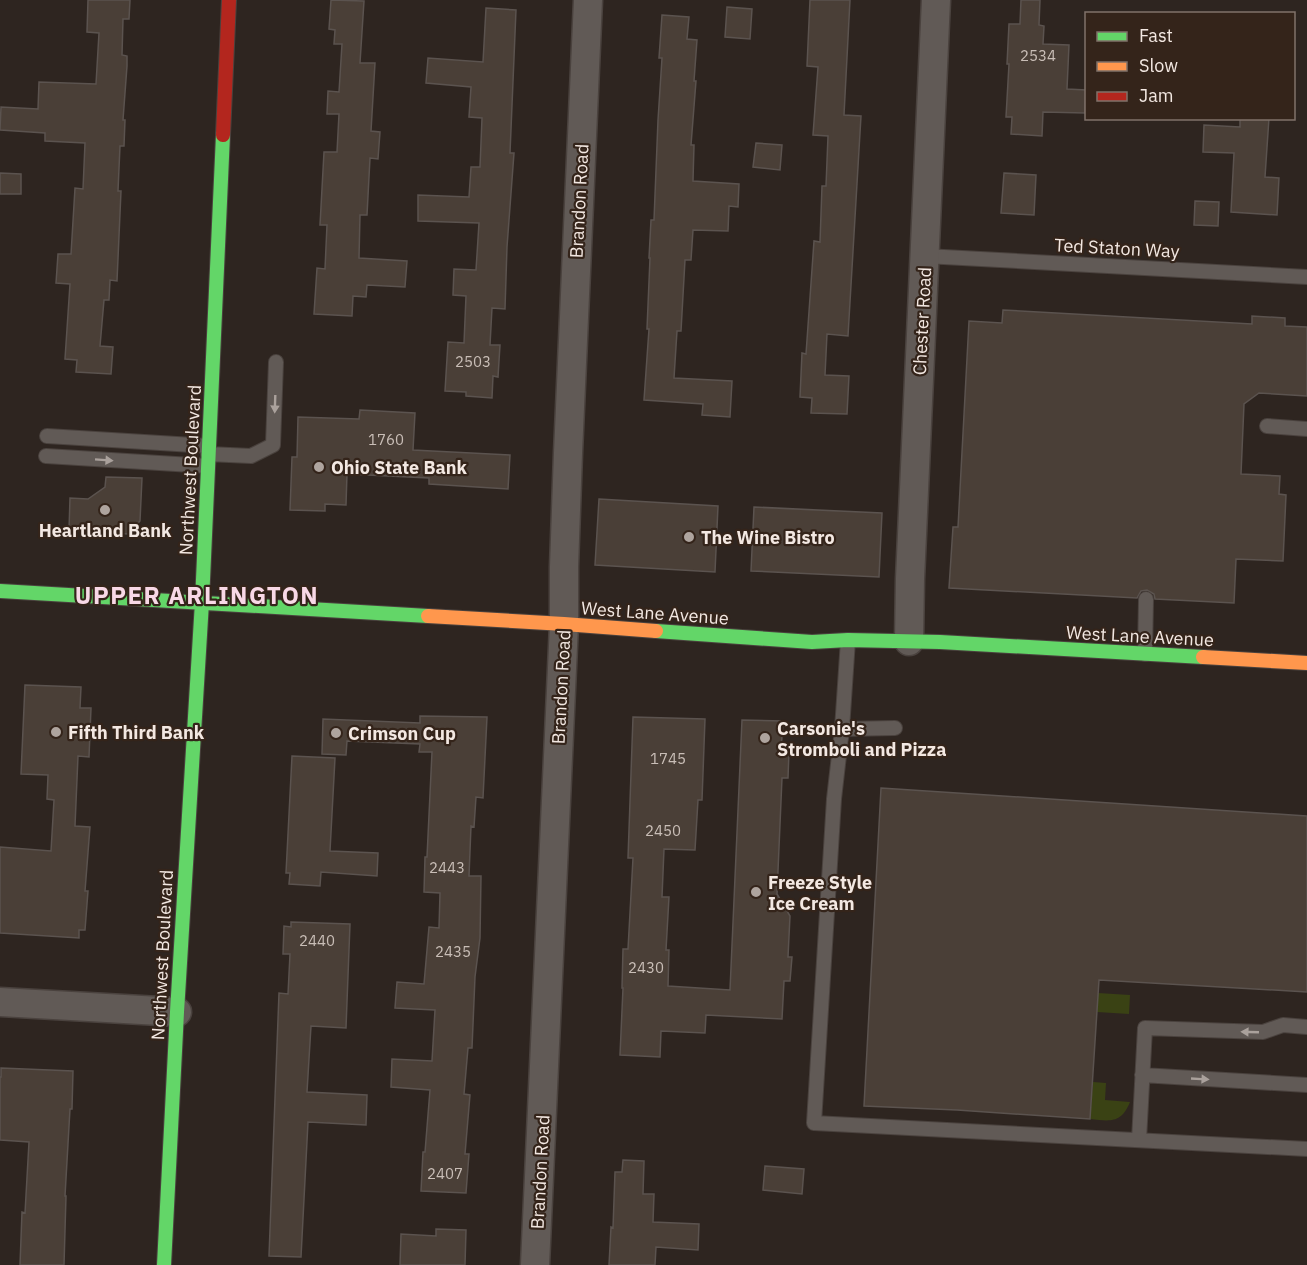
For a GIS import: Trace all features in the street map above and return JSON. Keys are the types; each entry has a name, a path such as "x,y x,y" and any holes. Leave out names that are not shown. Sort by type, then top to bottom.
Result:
{"main road":[{"name":"Northwest Boulevard","path":"164,1265 202,602 229,0"},
{"name":"West Lane Avenue","path":"0,591 564,624 812,642 909,641 1307,663"}],"street":[{"name":"Brandon Road","path":"535,1265 564,624 568,453 588,0"},
{"name":"Chester Road","path":"909,641 936,0"},
{"path":"0,1002 177,1012"}],"lane":[{"name":"Ted Staton Way","path":"925,256 1307,277"},
{"path":"46,456 251,456 273,445 276,362"},
{"path":"1267,426 1307,429"},
{"path":"47,436 208,456"},
{"path":"1144,654 1146,599"},
{"path":"849,640 834,799 814,1124 1307,1149"},
{"path":"842,729 895,728"},
{"path":"1139,1140 1145,1028 1263,1032 1284,1025 1307,1026"},
{"path":"1142,1075 1307,1085"}],"green space":[{"path":"1098,993 1130,995 1129,1014 1097,1012"},
{"path":"1093,1082 1106,1083 1105,1100 1130,1102 1119,1118 1114,1120 1090,1119"}],"building":[{"path":"88,0 130,0 129,19 123,19 122,55 127,56 127,66 123,120 125,120 124,146 120,146 118,191 121,191 117,281 110,280 109,300 104,300 100,346 113,347 111,374 76,372 77,360 65,359 70,284 56,283 58,254 71,254 75,188 83,189 85,143 45,141 45,133 0,130 1,107 38,109 39,82 96,84 99,33 87,32"},
{"path":"331,0 364,1 360,63 375,63 371,131 380,132 378,159 370,158 367,215 360,215 359,258 407,261 405,287 367,285 366,297 353,296 352,316 314,314 317,268 325,269 327,225 320,225 324,152 337,152 339,114 327,114 328,91 339,92 342,44 334,44 335,30 329,29"},
{"path":"810,0 850,0 844,115 861,116 848,336 827,334 825,375 849,376 847,414 811,413 812,398 800,397 802,353 806,354 814,241 820,242 822,186 826,186 828,136 813,135 818,67 807,66"},
{"path":"1021,0 1040,0 1039,25 1044,26 1043,44 1069,45 1067,89 1085,90 1085,113 1043,112 1042,136 1011,134 1012,117 1006,117 1009,24 1020,24"},
{"path":"727,7 752,9 750,39 725,37"},
{"path":"486,8 516,10 510,153 514,153 505,309 492,308 490,345 500,345 498,377 493,376 492,398 466,396 466,392 445,391 448,342 464,343 466,296 453,295 454,269 476,270 479,223 418,221 418,195 469,197 471,167 480,167 482,118 469,117 471,87 426,83 428,58 483,62"},
{"path":"662,15 689,17 687,39 697,40 691,145 694,145 693,181 739,184 738,207 729,206 728,231 693,230 691,260 685,260 681,331 677,331 674,378 732,381 730,417 702,415 703,404 644,400 649,329 647,329 651,220 654,220 662,58 659,58"},
{"path":"1240,120 1269,120 1265,177 1279,178 1277,215 1231,212 1234,153 1203,152 1204,125 1240,127"},
{"path":"756,143 782,145 780,170 753,167"},
{"path":"0,173 21,174 21,194 0,194"},
{"path":"1004,173 1036,175 1034,215 1001,213"},
{"path":"1195,201 1219,202 1218,226 1194,225"},
{"path":"1003,310 1252,324 1252,316 1285,318 1285,326 1307,327 1307,396 1259,393 1244,404 1241,474 1280,476 1279,494 1286,495 1283,561 1236,559 1234,603 1155,599 1154,594 1147,590 1141,591 1137,598 949,588 953,527 958,527 969,321 1002,323"},
{"path":"360,410 415,413 413,450 510,455 508,489 429,484 429,478 347,474 346,505 325,504 325,511 290,510 292,457 297,457 298,417 359,419"},
{"name":"Heartland Bank","path":"106,477 142,478 140,521 128,534 69,530 70,498 88,499 105,487"},
{"path":"599,499 718,506 715,572 595,565"},
{"path":"754,507 882,513 879,577 751,571"},
{"path":"25,685 81,687 80,708 91,708 89,757 78,756 75,826 90,827 85,891 88,891 85,930 79,930 79,938 0,933 0,847 51,851 54,800 47,799 48,775 21,774"},
{"path":"420,716 487,717 483,798 476,797 474,827 471,826 469,876 481,876 480,938 475,977 472,1048 468,1048 464,1094 470,1095 465,1154 469,1154 466,1193 421,1191 430,1090 391,1087 392,1059 432,1061 435,1010 395,1008 397,982 424,984 429,927 439,928 440,893 424,892 432,752 419,752 420,744 347,741 346,755 322,754 323,719 420,723"},
{"path":"633,717 705,719 702,800 698,800 695,850 664,849 662,897 669,897 666,950 669,950 668,986 730,990 742,720 783,721 781,752 789,752 788,778 782,778 777,894 790,916 788,957 792,957 790,981 784,981 782,1019 706,1015 705,1033 661,1031 660,1057 620,1055 623,949 628,949 633,858 628,858"},
{"path":"292,756 335,758 330,851 378,853 377,876 321,872 320,886 289,884 290,873 286,873"},
{"path":"881,788 1307,816 1307,992 1099,980 1090,1119 864,1106"},
{"path":"291,922 350,924 346,1028 311,1026 307,1092 367,1095 366,1125 308,1122 301,1257 269,1256 279,993 288,994 290,954 283,954 284,926 291,927"},
{"path":"1,1068 73,1071 65,1196 64,1265 20,1265 22,1212 25,1213 29,1142 0,1140"},
{"path":"623,1160 644,1161 643,1194 654,1194 653,1222 699,1224 698,1250 656,1247 655,1265 609,1265 615,1172 622,1172"},
{"path":"765,1166 804,1169 802,1194 763,1190"},
{"path":"436,1229 466,1230 465,1265 400,1265 401,1234 436,1236"}],"traffic: fast":[{"path":"202,602 223,135"},
{"path":"0,591 428,616"},
{"path":"164,1265 202,602"},
{"path":"656,631 812,642 848,640 940,642 1203,657"}],"traffic: slow":[{"path":"428,616 656,631"},
{"path":"1203,657 1307,663"}],"traffic: jam":[{"path":"223,135 229,0"}],"place":[{"name":"Ohio State Bank","path":"319,467"},
{"name":"Heartland Bank","path":"105,510"},
{"name":"The Wine Bistro","path":"689,537"},
{"name":"Fifth Third Bank","path":"56,732"},
{"name":"Crimson Cup","path":"336,733"},
{"name":"Carsonie's Stromboli and Pizza","path":"765,738"},
{"name":"Freeze Style Ice Cream","path":"756,892"}],"district":[{"name":"UPPER ARLINGTON","path":"197,595"}]}
